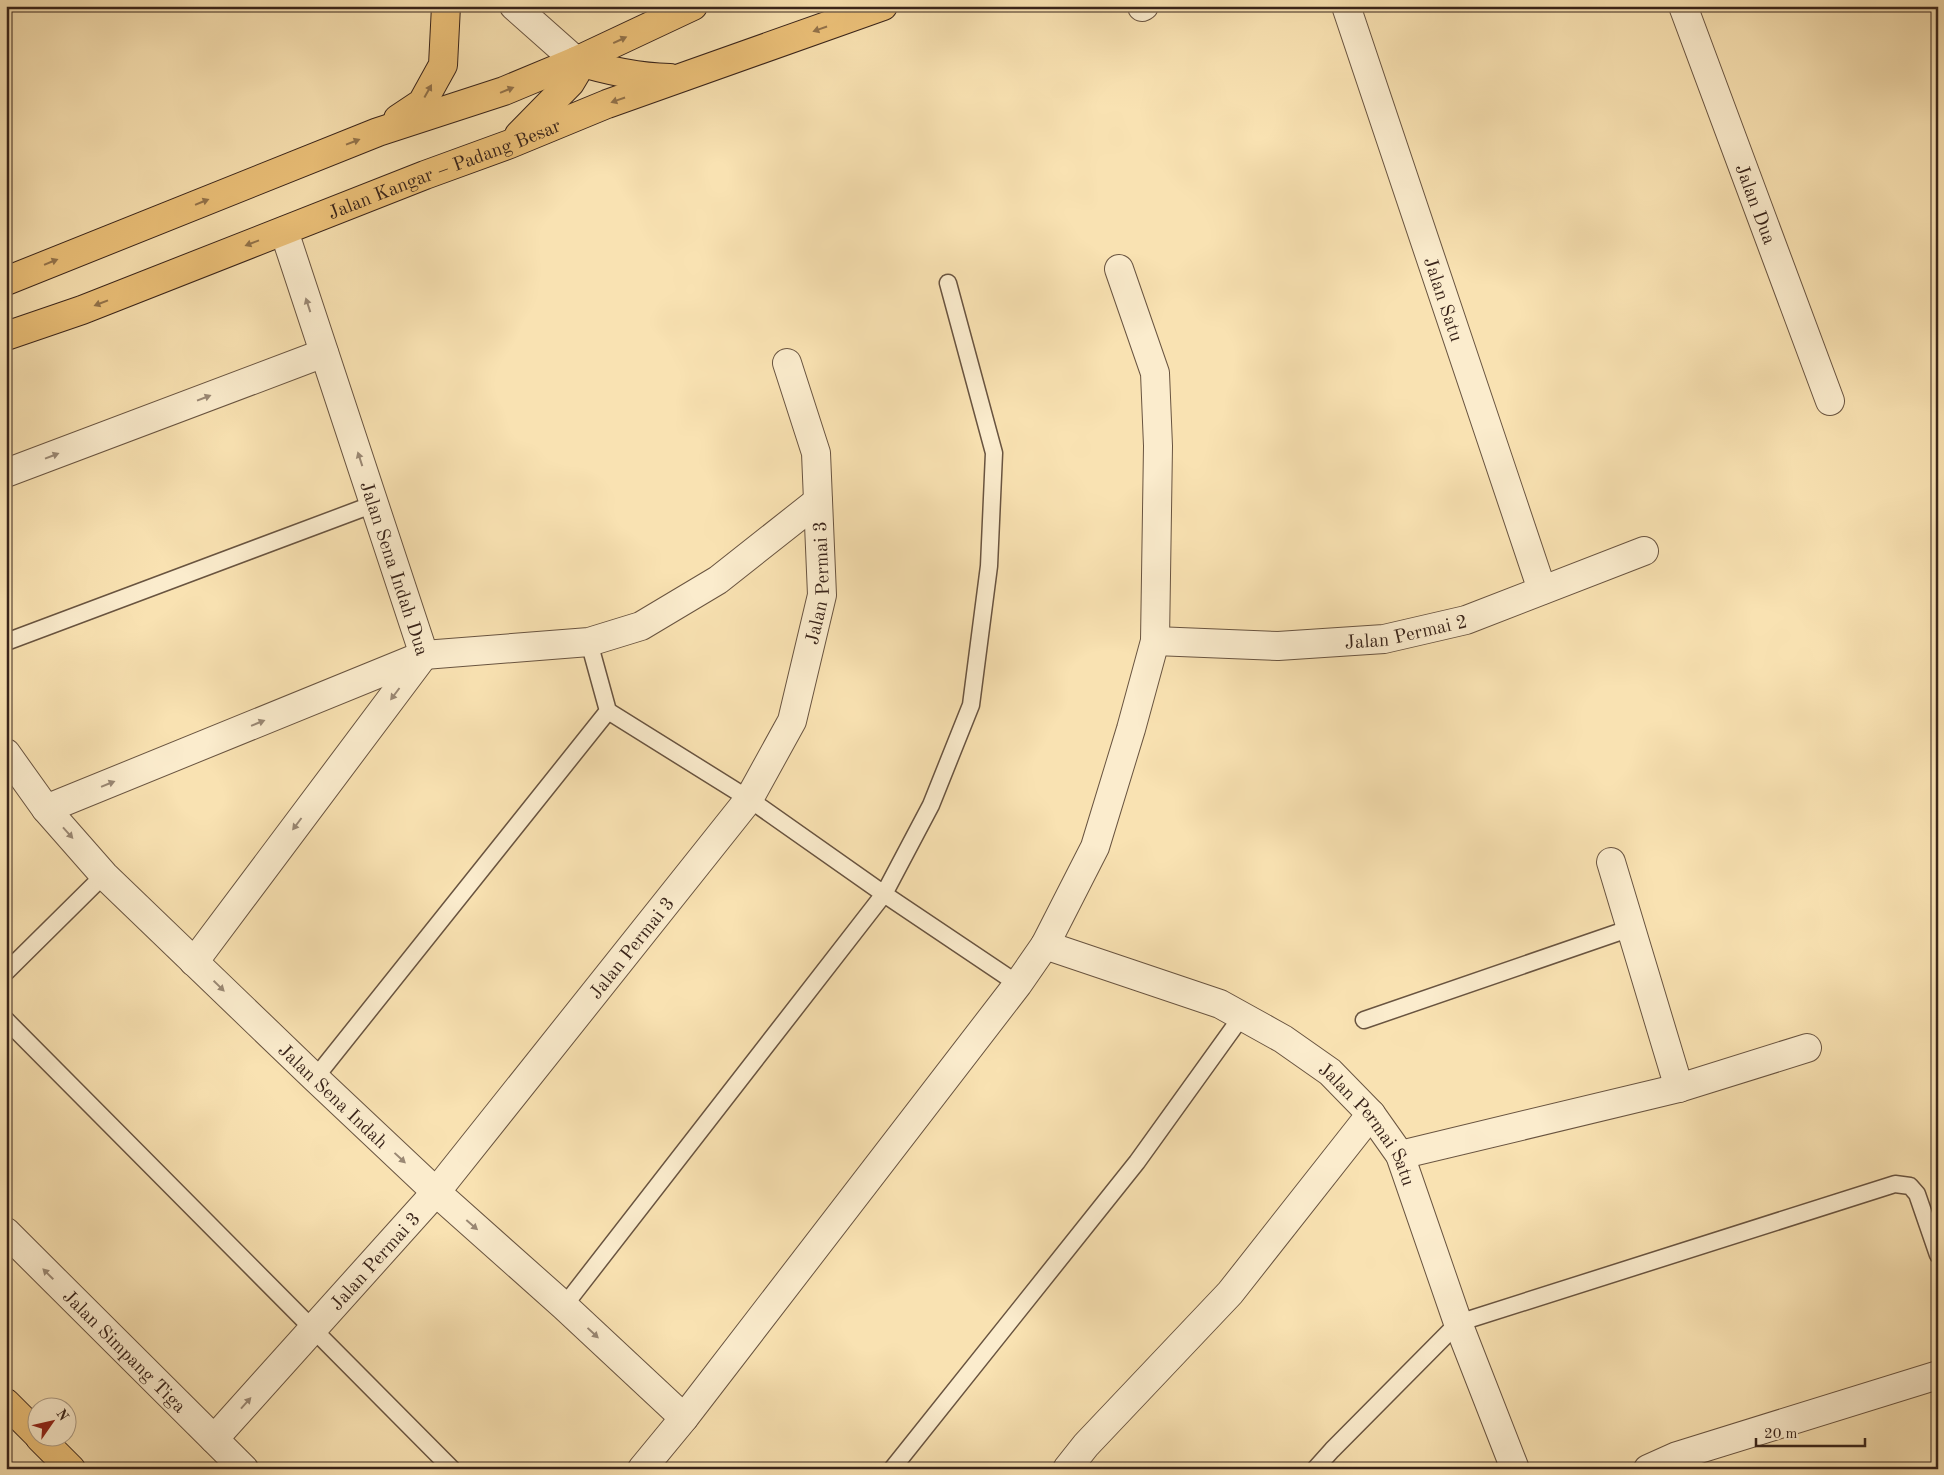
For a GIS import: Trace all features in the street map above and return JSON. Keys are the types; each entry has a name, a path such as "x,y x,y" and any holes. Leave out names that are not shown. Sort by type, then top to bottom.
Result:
{"highway":[{"path":"378,132 422,103 443,65 446,6"},
{"path":"6,281 378,132 504,91 576,61 693,6"},
{"name":"Jalan Kangar – Padang Besar","path":"6,336 82,310 425,175 510,144 607,104 883,6"},
{"path":"576,61 616,73 681,78"},
{"path":"510,144 570,83 576,73 576,61"},
{"path":"6,1403 28,1424"},
{"path":"50,1448 71,1469"}],"street":[{"path":"514,6 576,61"},
{"name":"Jalan Satu","path":"1346,6 1542,590"},
{"name":"Jalan Dua","path":"1684,6 1830,401"},
{"name":"Jalan Sena Indah Dua","path":"194,962 424,655 284,231"},
{"path":"642,1469 684,1418 1018,984 1045,945 1095,847 1131,729 1155,641 1158,446 1155,373 1119,269"},
{"path":"6,473 324,353"},
{"name":"Jalan Permai 3","path":"214,1439 436,1192 749,799 792,721 822,595 816,453 787,363"},
{"path":"46,809 424,655 589,642 640,626 718,580 818,501"},
{"name":"Jalan Permai 2","path":"1155,641 1278,646 1384,639 1466,620 1644,551"},
{"name":"Jalan Sena Indah","path":"6,752 46,809 104,874 314,1078 684,1418"},
{"path":"1611,862 1679,1088"},
{"name":"Jalan Permai Satu","path":"1045,945 1220,1004 1283,1039 1330,1072 1371,1114 1400,1155 1458,1323 1515,1469"},
{"path":"1400,1155 1679,1088 1807,1048"},
{"path":"1066,1469 1086,1445 1230,1293 1371,1114"},
{"name":"Jalan Simpang Tiga","path":"6,1232 244,1469"},
{"path":"1648,1469 1680,1462 1936,1380"}],"lane":[{"path":"564,1306 884,894 931,805 971,705 989,566 994,453 948,283"},
{"path":"6,642 374,504"},
{"path":"589,642 608,711 749,799 884,894 1018,984"},
{"path":"314,1078 608,711"},
{"path":"6,972 104,874"},
{"path":"1364,1020 1632,928"},
{"path":"892,1469 1137,1162 1242,1016"},
{"path":"6,1020 452,1469"},
{"path":"1315,1469 1458,1323 1895,1184 1910,1186 1917,1194 1938,1255"}]}
